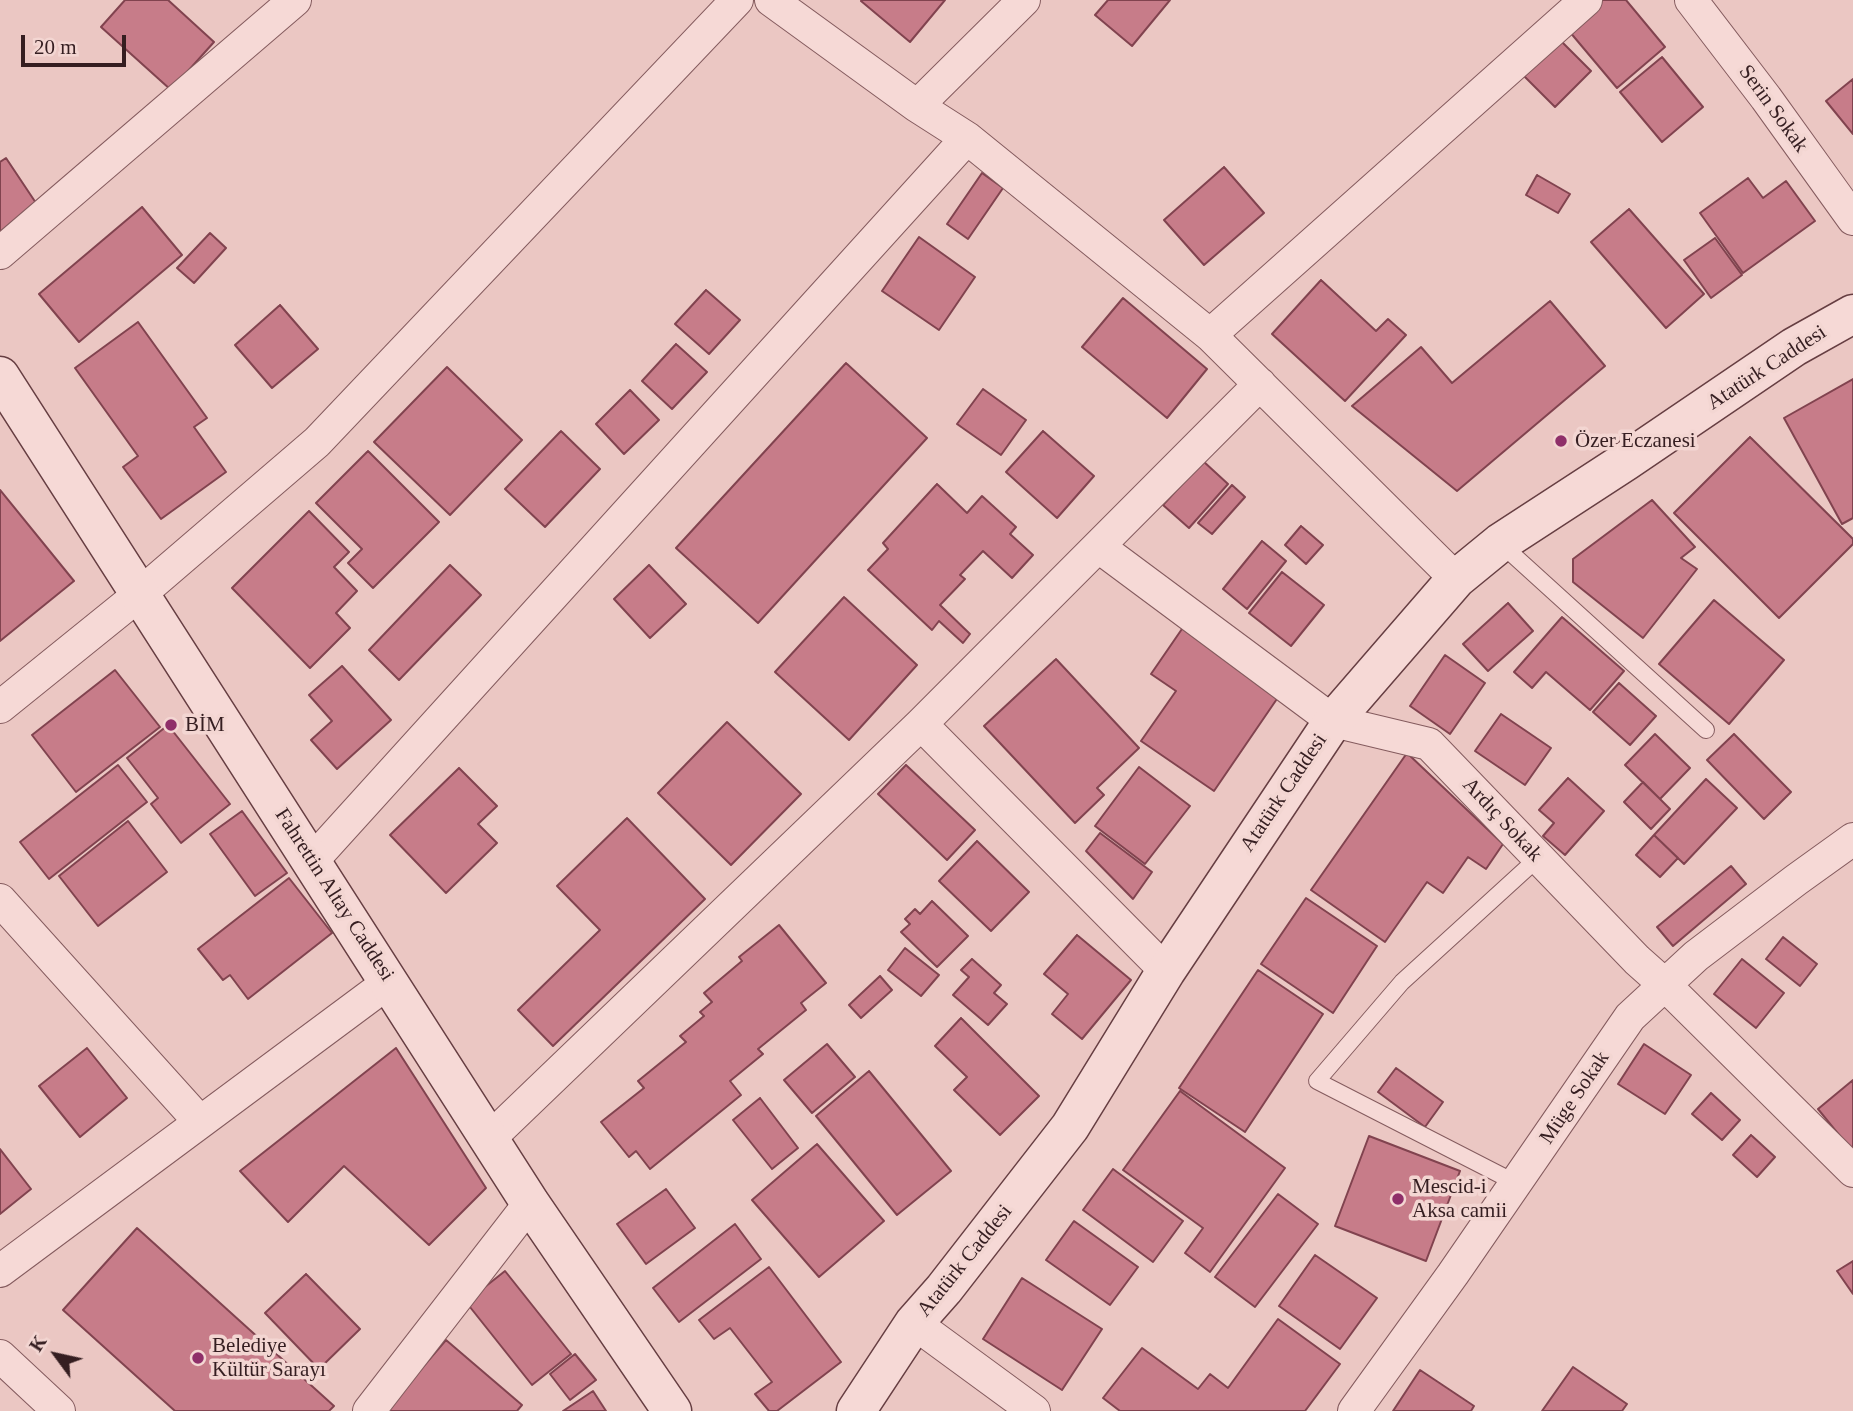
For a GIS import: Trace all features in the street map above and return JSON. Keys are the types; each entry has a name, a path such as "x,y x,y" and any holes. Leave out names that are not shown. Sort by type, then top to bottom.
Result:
{"street":[{"path":"0,253 296,0"},
{"path":"0,707 140,594 317,442 737,0"},
{"path":"771,0 917,106 967,138 1210,335 1456,579"},
{"path":"917,106 1024,0"},
{"path":"1210,335 1586,0"},
{"name":"Serin Sokak","path":"1690,0 1766,98 1853,219"},
{"path":"312,861 967,138"},
{"name":"Atatürk Caddesi","path":"856,1411 914,1324 1070,1127 1166,971 1332,721 1456,579 1500,543 1794,347 1853,314"},
{"name":"Fahrettin Altay Caddesi","path":"0,376 530,1203 672,1411"},
{"path":"489,1139 922,724 1260,384"},
{"name":"Ardıç Sokak","path":"1099,547 1332,721 1429,744 1637,960 1853,1171"},
{"path":"922,724 1166,971"},
{"name":"Müge Sokak","path":"1354,1411 1453,1274 1630,1017 1706,948 1853,839"},
{"path":"0,900 200,1122"},
{"path":"0,1271 389,982"},
{"path":"369,1411 530,1203"},
{"path":"914,1324 1034,1411"},
{"path":"0,1356 59,1411"}],"lane":[{"path":"1500,543 1706,730"},
{"path":"1516,1183 1317,1081 1402,982 1538,858"}],"building":[{"path":"125,0 168,0 214,42 171,90 101,27"},
{"path":"862,0 945,0 910,42"},
{"path":"1108,0 1170,0 1132,46 1095,15"},
{"path":"1595,0 1626,0 1665,47 1617,88 1564,25"},
{"path":"1556,36 1591,71 1555,107 1520,72"},
{"path":"1662,57 1703,107 1662,142 1620,92"},
{"path":"1853,79 1853,134 1826,101"},
{"path":"6,158 38,206 0,232 0,162"},
{"path":"1224,167 1264,213 1204,265 1164,220"},
{"path":"982,173 1003,188 968,239 947,224"},
{"path":"1537,175 1570,194 1558,213 1526,195"},
{"path":"1748,178 1763,198 1786,181 1815,221 1743,273 1700,213"},
{"path":"142,207 182,255 79,342 39,294"},
{"path":"1629,209 1704,294 1666,328 1591,242"},
{"path":"210,233 226,248 194,283 177,268"},
{"path":"919,237 975,277 939,330 882,291"},
{"path":"1715,238 1742,275 1711,298 1684,260"},
{"path":"1321,280 1376,331 1388,319 1406,335 1345,401 1272,334"},
{"path":"706,290 740,320 709,354 675,324"},
{"path":"1123,298 1207,369 1167,418 1082,347"},
{"path":"1550,301 1605,366 1457,491 1352,406 1421,347 1452,383"},
{"path":"280,305 318,349 272,388 235,345"},
{"path":"138,322 207,418 194,427 226,472 161,519 123,467 138,456 75,368"},
{"path":"676,344 707,372 672,409 642,381"},
{"path":"846,363 927,438 758,623 676,548"},
{"path":"447,367 522,440 450,515 374,442"},
{"path":"1853,379 1853,518 1842,524 1784,418"},
{"path":"983,389 1026,420 1001,455 957,424"},
{"path":"630,390 659,420 624,454 596,424"},
{"path":"561,431 600,469 545,527 505,489"},
{"path":"1043,431 1094,476 1057,518 1006,472"},
{"path":"1750,437 1853,539 1853,544 1779,618 1674,513"},
{"path":"368,451 439,522 373,588 348,563 362,549 316,503"},
{"path":"1203,461 1228,484 1189,528 1163,505"},
{"path":"937,484 967,513 982,496 1016,527 1010,534 1033,555 1012,578 983,551 960,575 965,579 940,605 970,634 963,643 939,621 932,630 868,570 888,549 883,543"},
{"path":"1232,485 1245,497 1212,534 1198,523"},
{"path":"0,490 74,581 0,641"},
{"path":"1652,500 1695,547 1681,558 1697,569 1643,638 1573,582 1573,559"},
{"path":"309,511 349,552 334,567 357,591 336,613 350,628 310,668 232,588"},
{"path":"1301,526 1323,545 1306,564 1285,545"},
{"path":"1262,541 1286,561 1247,609 1223,589"},
{"path":"450,565 481,595 399,680 369,650"},
{"path":"649,565 686,604 650,638 614,599"},
{"path":"1282,572 1324,605 1291,646 1249,613"},
{"path":"844,597 917,665 849,740 775,672"},
{"path":"1714,600 1784,660 1729,724 1659,664"},
{"path":"1508,603 1533,631 1488,671 1463,644"},
{"path":"1562,617 1624,671 1590,710 1546,672 1532,688 1514,672"},
{"path":"1184,626 1281,693 1214,791 1141,741 1176,691 1151,674"},
{"path":"1445,655 1485,683 1450,734 1410,706"},
{"path":"1056,659 1139,748 1097,788 1104,795 1075,823 984,726"},
{"path":"342,666 391,720 337,769 311,740 332,721 309,695"},
{"path":"115,670 160,727 76,792 32,735"},
{"path":"1619,683 1656,716 1630,745 1593,712"},
{"path":"1501,714 1551,748 1525,785 1475,751"},
{"path":"727,722 801,794 731,865 658,793"},
{"path":"168,725 230,804 181,843 151,804 158,798 127,758"},
{"path":"1655,734 1690,768 1660,799 1625,765"},
{"path":"1734,734 1791,792 1764,819 1707,760"},
{"path":"1407,753 1503,844 1486,869 1468,857 1443,893 1427,882 1385,942 1311,890"},
{"path":"118,765 147,802 49,879 20,842"},
{"path":"906,765 975,830 947,860 878,794"},
{"path":"1139,767 1190,806 1145,864 1095,826"},
{"path":"459,768 497,806 478,824 497,843 446,893 390,835"},
{"path":"1568,778 1604,811 1565,855 1543,836 1554,823 1539,810"},
{"path":"1706,779 1737,808 1684,864 1654,835"},
{"path":"1643,782 1670,809 1651,829 1624,802"},
{"path":"242,811 287,873 255,896 210,834"},
{"path":"627,818 705,899 553,1046 518,1010 600,930 557,886"},
{"path":"128,821 167,872 98,926 59,876"},
{"path":"1100,833 1152,872 1133,899 1086,851"},
{"path":"1654,835 1678,858 1660,877 1636,855"},
{"path":"977,841 1029,892 991,931 939,881"},
{"path":"1731,866 1746,884 1673,946 1657,927"},
{"path":"289,878 332,933 248,999 230,975 223,980 198,949"},
{"path":"1306,898 1377,946 1333,1013 1261,964"},
{"path":"932,901 968,936 937,967 901,932 910,924 905,919 915,909 920,914"},
{"path":"779,925 826,983 801,1003 806,1010 758,1049 763,1054 730,1081 741,1095 650,1169 636,1151 629,1157 601,1122 644,1088 638,1081 686,1042 680,1036 704,1016 700,1012 712,1002 704,993 742,961 739,957"},
{"path":"1077,935 1131,980 1082,1039 1052,1014 1068,994 1044,974"},
{"path":"1783,937 1817,964 1800,986 1766,959"},
{"path":"905,948 939,975 921,996 888,970"},
{"path":"972,959 1001,985 994,993 1007,1004 988,1025 953,995 969,977 961,970"},
{"path":"1742,959 1784,993 1756,1028 1714,994"},
{"path":"1258,970 1323,1014 1245,1132 1179,1088"},
{"path":"880,976 892,990 861,1018 849,1005"},
{"path":"961,1018 1039,1096 1000,1135 954,1090 967,1077 935,1046"},
{"path":"827,1044 855,1077 812,1113 784,1080"},
{"path":"1644,1044 1691,1075 1665,1114 1618,1084"},
{"path":"87,1048 127,1098 80,1137 39,1086"},
{"path":"396,1048 486,1188 429,1245 344,1166 288,1222 240,1171"},
{"path":"1396,1068 1443,1102 1425,1127 1378,1092"},
{"path":"869,1071 951,1171 897,1215 816,1116"},
{"path":"1853,1080 1853,1152 1818,1109"},
{"path":"1180,1091 1285,1168 1210,1272 1185,1253 1203,1228 1123,1170"},
{"path":"1711,1093 1740,1120 1722,1140 1692,1114"},
{"path":"760,1098 798,1148 772,1169 733,1120"},
{"path":"1751,1135 1775,1157 1757,1177 1733,1155"},
{"name":"Mescid-i Aksa camii","path":"1369,1136 1460,1171 1426,1261 1335,1226"},
{"path":"817,1144 884,1221 819,1277 752,1200"},
{"path":"0,1149 31,1189 0,1214"},
{"path":"1113,1169 1183,1221 1153,1262 1083,1210"},
{"path":"666,1189 695,1228 646,1264 617,1224"},
{"path":"1278,1194 1318,1224 1255,1307 1215,1277"},
{"path":"1074,1221 1138,1267 1110,1305 1046,1260"},
{"path":"735,1224 761,1259 679,1322 653,1288"},
{"name":"Belediye Kültür Sarayı","path":"137,1228 334,1406 329,1411 175,1411 63,1310"},
{"path":"1315,1255 1377,1298 1340,1349 1279,1306"},
{"path":"1853,1261 1853,1294 1837,1271"},
{"path":"769,1267 841,1362 777,1411 769,1411 755,1394 772,1382 730,1328 714,1339 699,1320"},
{"path":"505,1271 571,1354 532,1385 466,1302"},
{"path":"306,1274 360,1329 319,1369 265,1313"},
{"path":"1022,1278 1102,1329 1062,1390 983,1339"},
{"path":"1278,1319 1340,1364 1305,1411 1120,1411 1103,1398 1142,1348 1198,1389 1210,1374 1228,1388"},
{"path":"446,1340 522,1405 517,1411 385,1411"},
{"path":"575,1354 596,1380 570,1400 550,1374"},
{"path":"1573,1367 1627,1404 1622,1411 1542,1411"},
{"path":"1420,1370 1474,1406 1471,1411 1393,1411"},
{"path":"593,1391 606,1411 563,1411"}],"place":[{"name":"Özer Eczanesi","path":"1561,441"},
{"name":"BİM","path":"171,725"},
{"name":"Mescid-i Aksa camii","path":"1398,1199"},
{"name":"Belediye Kültür Sarayı","path":"198,1358"}]}
